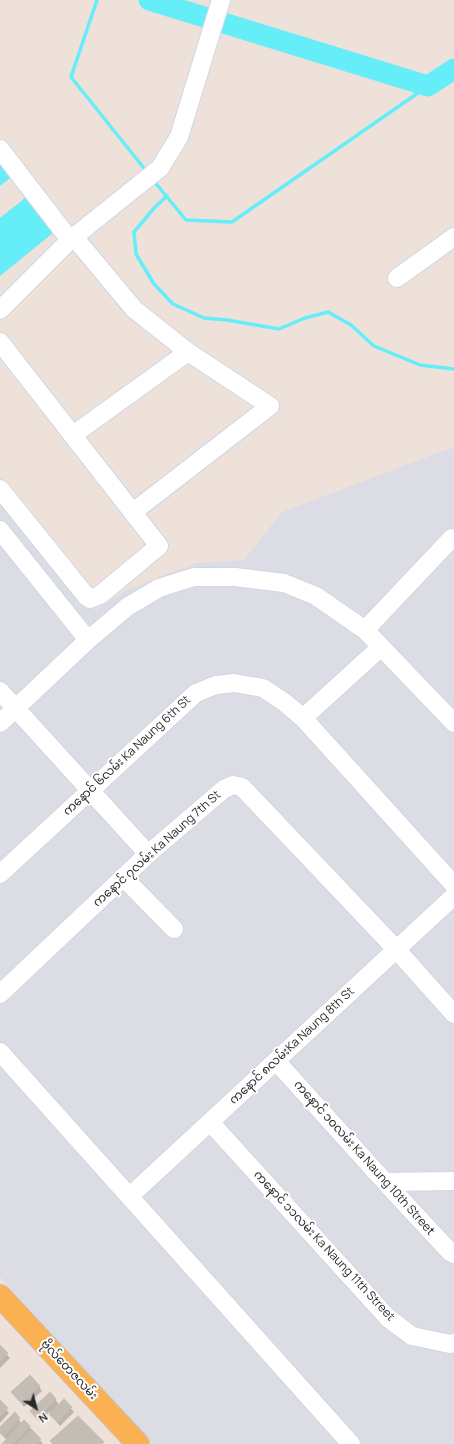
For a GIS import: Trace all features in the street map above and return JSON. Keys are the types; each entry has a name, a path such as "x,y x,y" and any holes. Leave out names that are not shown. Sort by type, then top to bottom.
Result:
{"main road":[{"name":"ဗိုလ်တေဇလမ်း","path":"0,1296 138,1444"}],"street":[{"path":"0,310 72,239 160,168 179,137 220,5"},
{"path":"0,149 72,239 134,310 188,352 270,406 133,512"},
{"path":"397,278 454,237"},
{"path":"0,342 159,546 100,595 90,600 0,489"},
{"path":"73,435 188,352"},
{"path":"0,530 88,640"},
{"path":"365,630 452,538"},
{"path":"0,722 88,640 127,607 159,588 194,577 235,577 284,583 316,596 365,630 454,723"},
{"path":"303,718 382,647"},
{"name":"ကနောင် ၆လမ်း Ka Naung 6th St","path":"0,874 196,693 216,685 234,682 263,688 284,702 303,718 454,885"},
{"path":"0,690 148,854"},
{"name":"ကနောင် ၇လမ်း Ka Naung 7th St","path":"0,994 148,854 224,789 233,785 242,787 396,949"},
{"path":"123,877 174,929"},
{"name":"ကနောင် ၈လမ်းKa Naung 8th St","path":"130,1196 454,896"},
{"path":"396,949 454,1014"},
{"path":"0,1052 351,1444"},
{"name":"ကနောင် ၁၀လမ်း Ka Naung 10th Street","path":"276,1061 385,1182 450,1252 454,1254"},
{"name":"ကနောင် ၁၁လမ်း Ka Naung 11th Street","path":"210,1122 388,1318 412,1336 450,1344 454,1343"},
{"path":"385,1182 454,1181"}],"shaded area":[{"path":"454,447 454,1444 153,1444 0,1277 0,497 96,610 126,590 197,563 244,560 282,512"}],"water":[{"path":"0,165 10,178 0,186"},
{"path":"25,198 53,233 0,276 0,218"}],"building":[{"path":"0,1345 8,1353 0,1361"},
{"path":"30,1375 40,1386 21,1403 11,1392"},
{"path":"50,1392 56,1399 36,1418 30,1411"},
{"path":"64,1399 72,1407 57,1422 49,1414"},
{"path":"0,1400 8,1408 0,1416"},
{"path":"15,1412 20,1418 3,1436 0,1433 0,1427"},
{"path":"78,1416 92,1430 77,1444 53,1444 50,1441"},
{"path":"24,1420 30,1426 12,1444 2,1444"},
{"path":"32,1430 41,1439 36,1444 17,1444"},
{"path":"92,1430 104,1442 102,1444 77,1444"}],"waterway":[{"path":"97,0 71,77 147,172"},
{"path":"149,0 428,86 454,69"},
{"path":"153,180 186,220 232,222 428,86"},
{"path":"167,196 155,207 134,232 136,254 154,284 173,304 204,318 227,320 279,329 305,318 328,312 351,325 374,346 420,365 454,369"}]}
